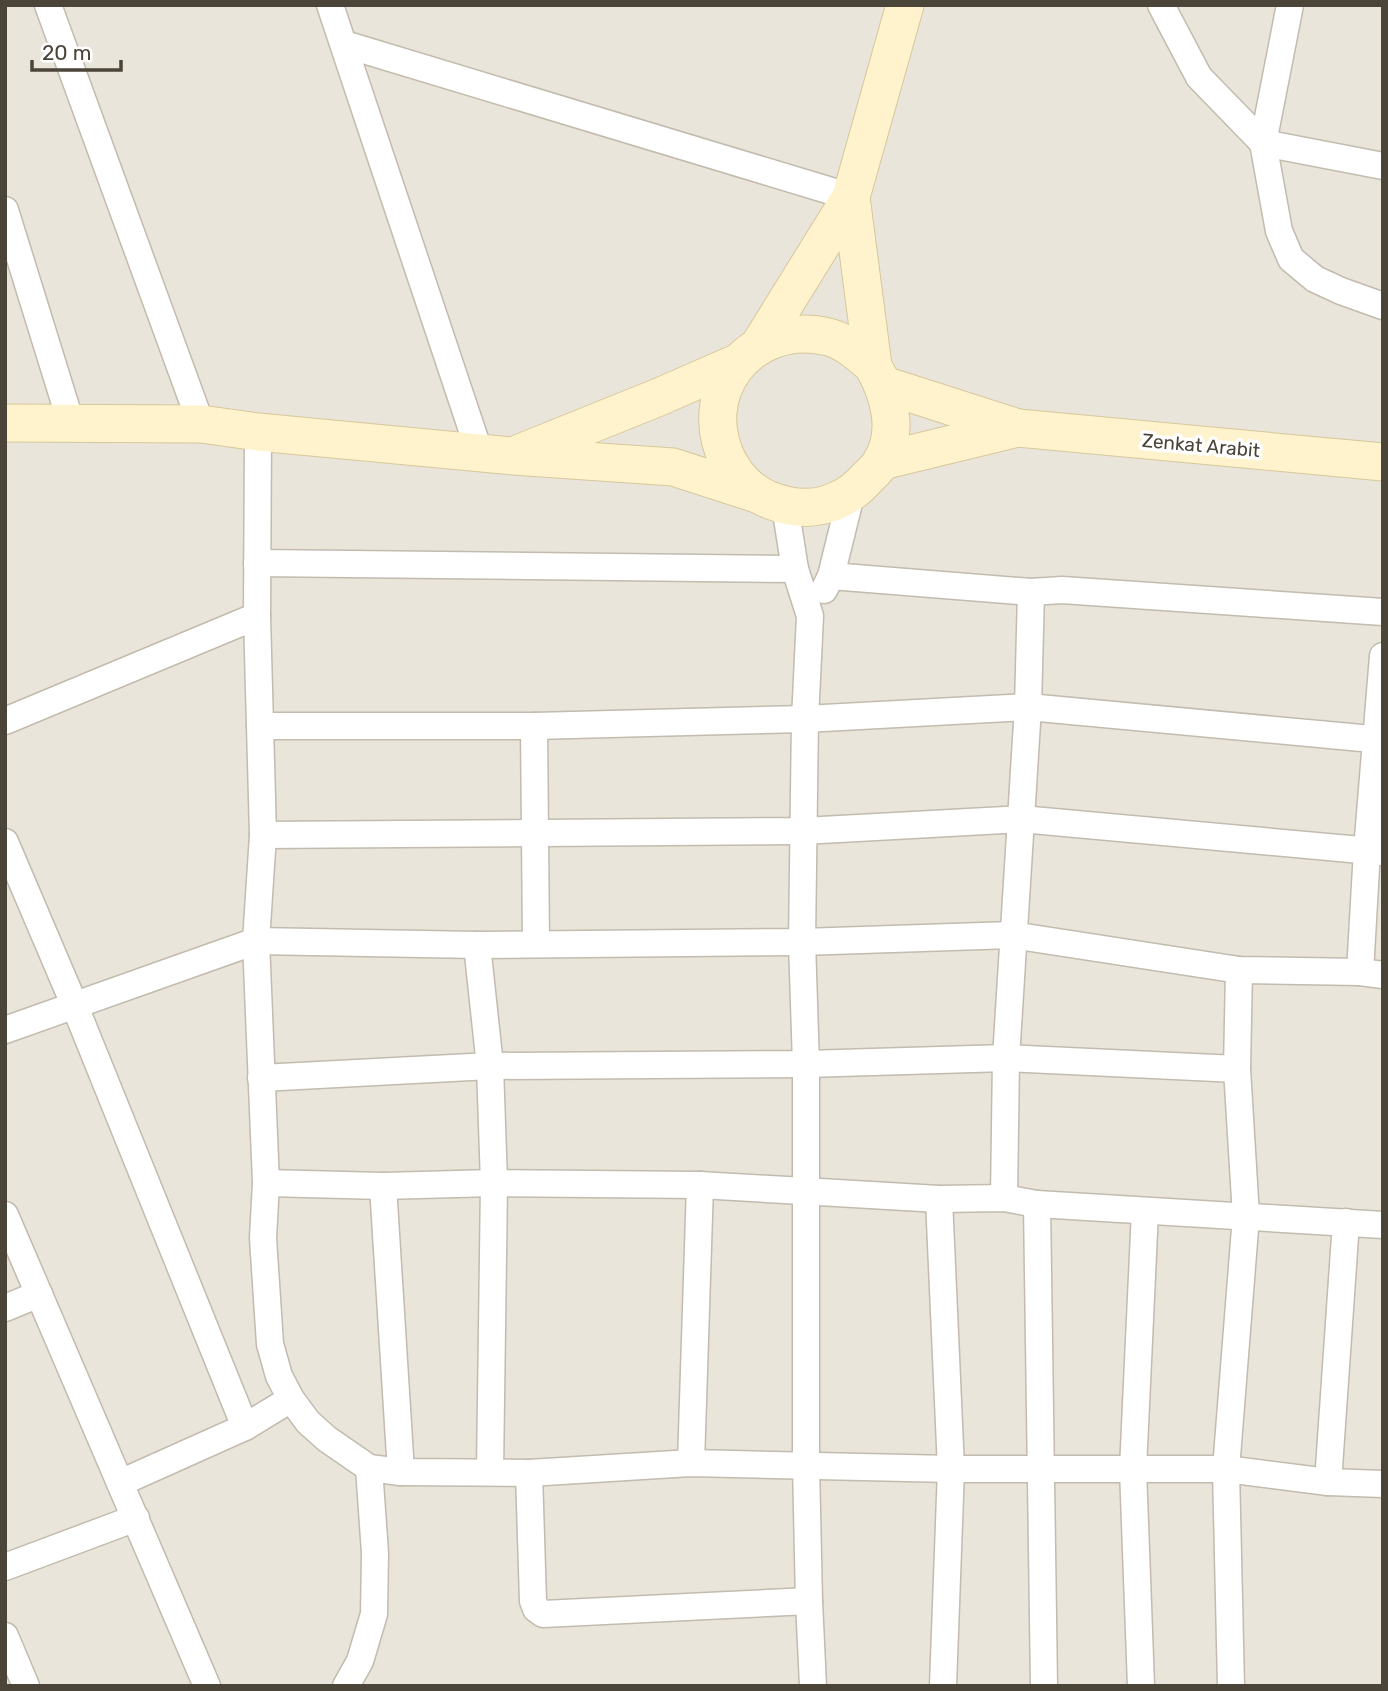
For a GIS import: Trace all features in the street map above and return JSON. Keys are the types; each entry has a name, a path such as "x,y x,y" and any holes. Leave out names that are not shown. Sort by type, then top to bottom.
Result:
{"main road":[{"path":"771,500 734,474 720,447 716,417 722,387 749,353 851,197 905,5"},
{"path":"5,423 201,424 258,432 496,454 673,467 771,500 819,507 851,495 882,461 890,436 891,410 878,376 851,197"},
{"path":"496,454 659,397 792,334 826,336 857,351 878,376 1018,428"},
{"path":"882,461 1018,428"},
{"name":"Zenkat Arabit","path":"1018,428 1383,462"}],"street":[{"path":"48,5 201,424"},
{"path":"330,5 496,454"},
{"path":"1161,5 1199,77 1263,143 1383,166"},
{"path":"1290,5 1263,143 1279,231 1291,259 1315,279 1383,306"},
{"path":"344,44 851,197"},
{"path":"5,210 71,423"},
{"path":"258,432 257,616 263,835 256,941 266,1183 263,1238 270,1344 279,1376 291,1399 308,1422 327,1439 369,1468 401,1472 529,1473 691,1463 951,1469 1226,1469 1328,1482 1383,1484"},
{"path":"810,616 831,576 851,495"},
{"path":"771,500 810,616 805,719 802,942 806,1064 806,1465 813,1686"},
{"path":"257,563 795,569"},
{"path":"831,576 1031,592 1062,590 1383,612"},
{"path":"1004,1198 1006,1058 1028,707 1031,592"},
{"path":"5,721 257,616"},
{"path":"5,1030 256,941 477,945 802,942 1013,935 1240,970 1371,974 1383,656"},
{"path":"260,726 534,726 805,719 1028,707 1379,740"},
{"path":"534,726 537,943"},
{"path":"263,835 803,831 1021,819 1375,851"},
{"path":"5,842 75,1004 246,1427"},
{"path":"477,945 490,1066 494,1183 490,1471"},
{"path":"1231,1686 1226,1469 1247,1216 1237,1069 1240,970"},
{"path":"261,1078 490,1066 806,1064 1006,1058 1237,1069"},
{"path":"266,1183 383,1186 494,1183 700,1185 939,1199 1004,1198 1037,1204 1383,1224"},
{"path":"691,1463 700,1185"},
{"path":"383,1186 401,1472"},
{"path":"939,1199 951,1469 943,1686"},
{"path":"1037,1204 1044,1686"},
{"path":"1141,1686 1133,1469 1145,1211"},
{"path":"5,1215 207,1686"},
{"path":"1328,1482 1346,1222"},
{"path":"5,1308 39,1294"},
{"path":"120,1483 246,1427 291,1399"},
{"path":"346,1686 360,1661 374,1614 375,1553 369,1468"},
{"path":"529,1473 533,1601 536,1609 543,1614 809,1601"},
{"path":"5,1567 135,1518"},
{"path":"5,1636 26,1686"}],"shaded area":[{"path":"5,5 1383,5 1383,1686 5,1686"}]}
